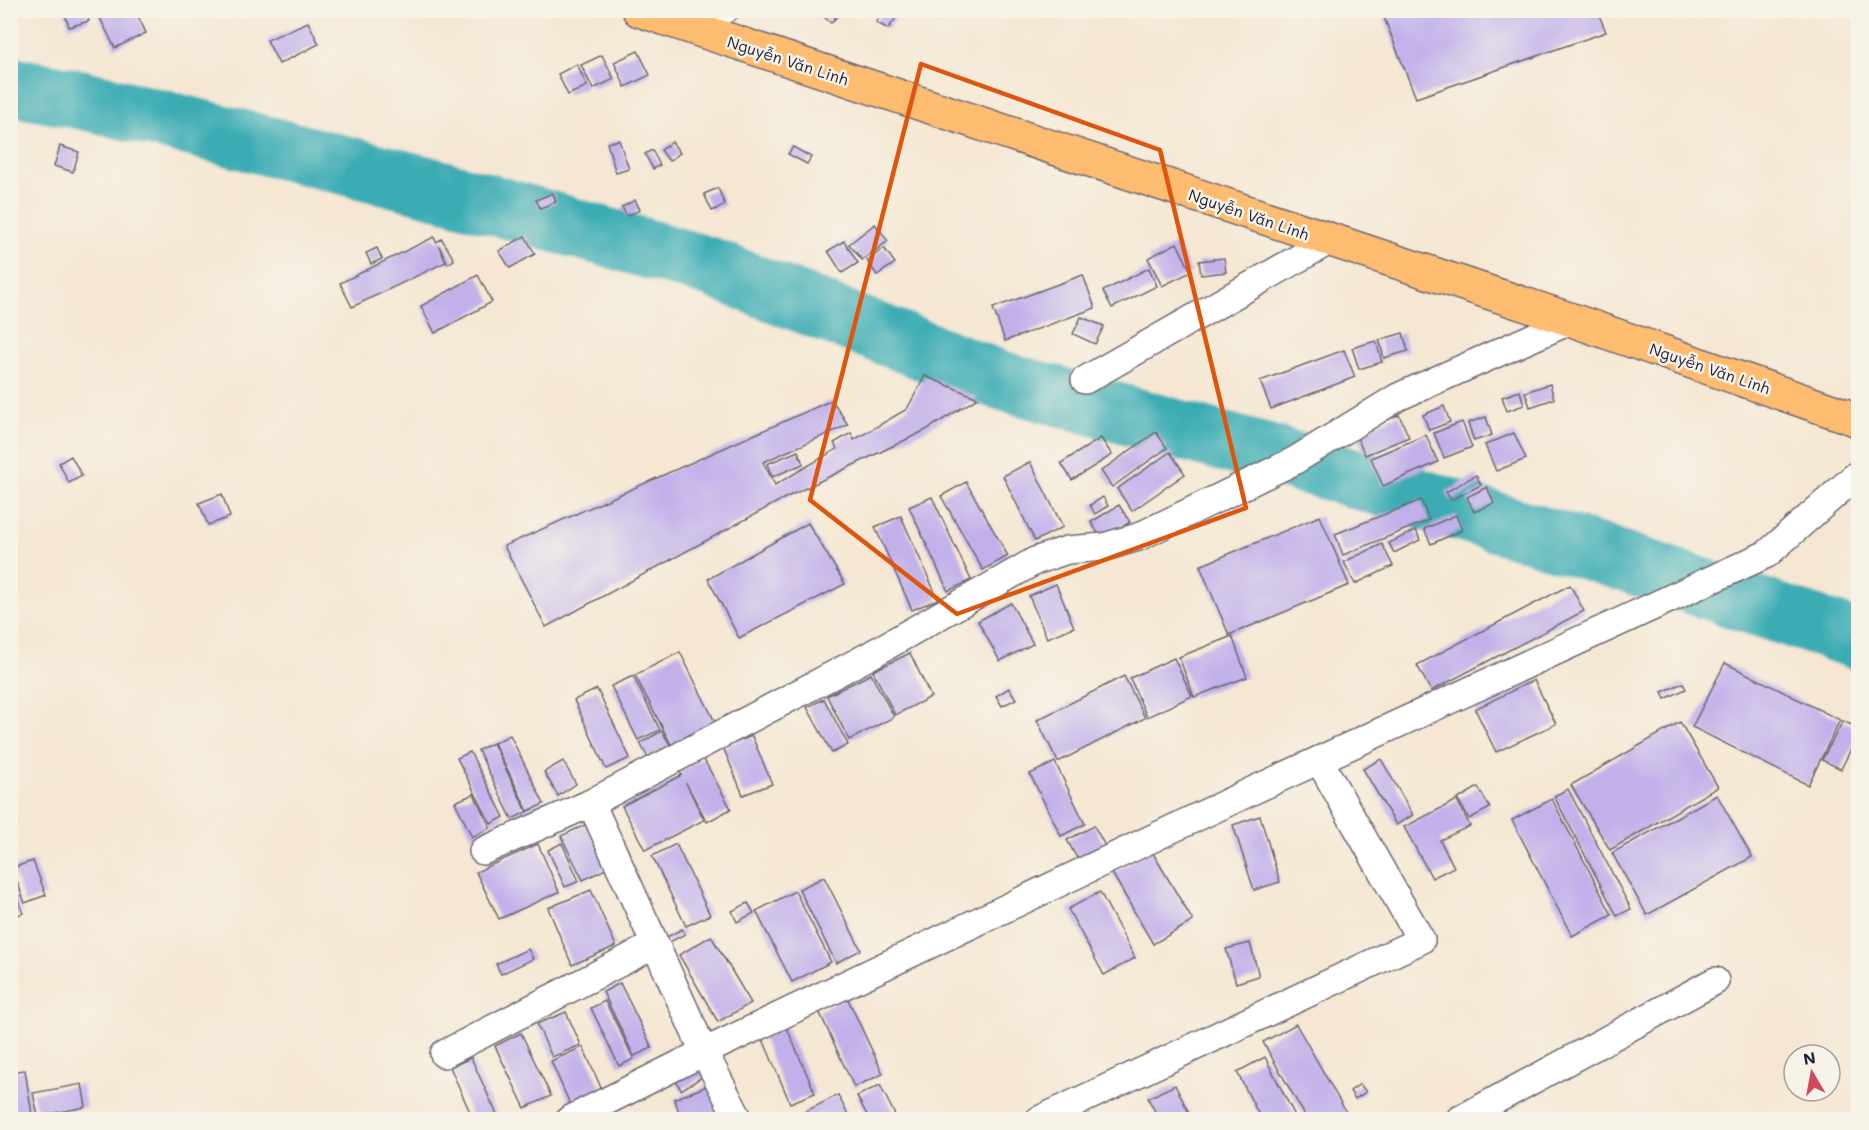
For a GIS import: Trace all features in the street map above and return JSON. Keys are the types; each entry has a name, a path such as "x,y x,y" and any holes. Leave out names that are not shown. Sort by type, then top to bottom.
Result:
{"highway":[{"name":"Nguyễn Văn Linh","path":"639,10 1572,320 1858,420"}],"street":[{"path":"1085,380 1329,241"},
{"path":"483,851 591,803 867,657 1035,561 1067,550 1104,546 1138,537 1294,461 1398,397 1572,320"},
{"path":"569,1119 704,1052 1319,760 1767,554 1858,474"},
{"path":"1039,1119 1421,940 1319,760"},
{"path":"591,803 704,1052 739,1119"},
{"path":"444,1054 654,945"},
{"path":"1459,1119 1714,981"}],"lane":[{"path":"701,32 736,10"}],"highlighted area":[{"path":"921,64 1160,150 1246,508 957,614 810,500"}],"building":[{"path":"64,10 85,10 89,21 69,27"},
{"path":"96,10 135,10 146,33 115,48"},
{"path":"829,10 837,16 831,23 824,17"},
{"path":"884,10 896,18 888,29 876,22"},
{"path":"932,10 965,10 965,11 935,21"},
{"path":"1381,10 1597,10 1606,32 1416,98"},
{"path":"308,22 319,44 279,64 267,40"},
{"path":"638,51 650,75 625,87 614,62"},
{"path":"602,55 614,79 593,89 581,65"},
{"path":"577,64 587,86 568,95 558,74"},
{"path":"619,140 629,169 616,173 607,143"},
{"path":"672,142 680,153 669,161 661,150"},
{"path":"60,146 79,152 73,172 54,166"},
{"path":"793,147 811,157 807,164 788,154"},
{"path":"652,150 660,165 653,169 645,154"},
{"path":"718,188 725,205 712,211 704,194"},
{"path":"553,193 556,202 540,208 536,200"},
{"path":"635,200 640,210 627,216 622,207"},
{"path":"875,224 888,241 862,260 849,244"},
{"path":"525,236 535,254 510,268 499,251"},
{"path":"434,237 436,242 442,239 454,260 448,264 439,246 446,262 352,307 340,283"},
{"path":"844,241 858,263 842,273 828,251"},
{"path":"1177,243 1191,272 1162,286 1148,258"},
{"path":"377,248 382,259 371,264 366,253"},
{"path":"884,248 895,263 877,275 867,261"},
{"path":"1224,258 1226,272 1201,275 1199,261"},
{"path":"1149,268 1157,286 1112,308 1103,291"},
{"path":"478,275 492,302 435,333 421,306"},
{"path":"1083,275 1095,308 1005,341 993,308"},
{"path":"1081,317 1104,326 1095,344 1073,334"},
{"path":"1403,333 1408,351 1384,358 1379,340"},
{"path":"1376,341 1382,362 1359,369 1352,348"},
{"path":"1344,350 1355,377 1271,409 1260,381"},
{"path":"925,376 978,398 926,430 785,498 546,627 504,546 832,400 848,425 763,462 775,485 837,449 834,443 851,433 854,440 907,409"},
{"path":"1550,384 1554,399 1530,407 1525,392"},
{"path":"1520,391 1524,405 1507,411 1502,397"},
{"path":"1444,406 1450,422 1429,430 1423,415"},
{"path":"1399,415 1409,437 1365,455 1355,433"},
{"path":"1486,417 1492,435 1474,441 1468,423"},
{"path":"1462,422 1472,447 1444,458 1434,433"},
{"path":"1156,432 1167,448 1112,487 1101,471"},
{"path":"1514,433 1526,459 1496,471 1485,445"},
{"path":"1426,435 1438,462 1383,486 1371,458"},
{"path":"1101,438 1112,455 1072,480 1061,463"},
{"path":"798,451 803,464 772,477 767,464"},
{"path":"1170,452 1185,474 1132,511 1117,489"},
{"path":"71,456 82,476 69,483 59,463"},
{"path":"1030,462 1063,527 1035,541 1003,476"},
{"path":"1476,475 1481,485 1451,500 1446,492"},
{"path":"966,482 1008,556 983,570 941,496"},
{"path":"1487,487 1494,503 1474,512 1467,497"},
{"path":"222,494 230,517 208,525 199,503"},
{"path":"932,497 971,580 948,591 909,507"},
{"path":"1103,497 1108,506 1095,514 1090,505"},
{"path":"1421,500 1429,520 1343,555 1335,534"},
{"path":"1119,505 1130,522 1102,540 1091,522"},
{"path":"1456,515 1462,530 1431,544 1424,529"},
{"path":"901,516 938,599 912,610 875,527"},
{"path":"1320,516 1349,585 1229,635 1200,566"},
{"path":"808,523 845,584 739,638 708,579"},
{"path":"1416,530 1420,540 1394,553 1389,543"},
{"path":"1382,544 1393,566 1355,584 1344,562"},
{"path":"1056,584 1074,627 1047,638 1029,596"},
{"path":"1570,585 1584,611 1431,691 1417,665"},
{"path":"1011,603 1033,644 1000,661 978,621"},
{"path":"1232,636 1247,677 1194,697 1179,657"},
{"path":"680,652 718,728 674,750 635,675"},
{"path":"910,653 931,697 895,715 873,671"},
{"path":"1174,658 1192,696 1147,717 1130,678"},
{"path":"1725,663 1840,720 1808,785 1692,727"},
{"path":"871,674 894,717 849,740 827,696"},
{"path":"633,676 660,730 638,740 611,686"},
{"path":"1124,676 1145,718 1058,762 1037,720"},
{"path":"1534,680 1556,724 1496,752 1475,709"},
{"path":"1683,683 1686,689 1665,699 1662,692"},
{"path":"1009,688 1016,699 1002,706 996,696"},
{"path":"597,689 630,758 606,769 574,700"},
{"path":"824,699 848,745 832,753 807,707"},
{"path":"1843,721 1858,728 1858,735 1841,769 1822,760"},
{"path":"1680,722 1718,787 1610,850 1571,785"},
{"path":"662,731 676,755 653,767 640,743"},
{"path":"510,735 544,804 528,811 494,743"},
{"path":"752,736 772,784 743,795 723,747"},
{"path":"493,743 527,812 512,819 478,750"},
{"path":"470,752 504,817 491,824 457,758"},
{"path":"703,758 731,809 707,822 686,783 704,820 645,850 622,806 682,775 679,771"},
{"path":"1381,759 1413,815 1396,825 1363,769"},
{"path":"563,761 576,784 558,796 544,772"},
{"path":"1055,762 1085,824 1061,836 1030,774"},
{"path":"1478,787 1490,808 1469,819 1458,799"},
{"path":"1568,789 1631,909 1617,916 1554,796"},
{"path":"474,794 490,828 472,837 455,802"},
{"path":"1717,795 1752,857 1647,915 1612,853"},
{"path":"1552,799 1612,915 1572,936 1512,820"},
{"path":"1457,800 1470,826 1440,840 1454,867 1432,878 1404,827"},
{"path":"1260,816 1280,882 1254,890 1233,825"},
{"path":"587,824 608,868 583,880 561,836"},
{"path":"1094,826 1109,853 1082,867 1067,840"},
{"path":"562,843 579,881 565,887 548,850"},
{"path":"538,844 559,892 499,919 476,872"},
{"path":"676,844 710,915 686,926 652,856"},
{"path":"1151,850 1193,921 1153,944 1112,873"},
{"path":"33,861 46,895 25,903 12,868"},
{"path":"824,877 861,950 836,963 799,889"},
{"path":"10,881 23,913 10,918"},
{"path":"591,890 616,946 572,965 548,908"},
{"path":"795,891 831,962 792,982 756,911"},
{"path":"1100,892 1135,958 1104,975 1068,909"},
{"path":"748,903 754,913 737,922 732,911"},
{"path":"682,929 685,934 668,943 665,938"},
{"path":"711,936 751,1003 718,1022 679,955"},
{"path":"1250,943 1259,976 1236,983 1226,949"},
{"path":"528,949 533,959 501,974 496,964"},
{"path":"620,983 652,1048 634,1056 603,992"},
{"path":"847,997 883,1074 854,1087 819,1011"},
{"path":"605,1001 634,1059 619,1066 591,1008"},
{"path":"566,1012 581,1045 552,1057 537,1024"},
{"path":"1296,1024 1350,1119 1307,1119 1263,1042"},
{"path":"786,1026 815,1093 790,1103 762,1037"},
{"path":"521,1033 551,1096 525,1108 495,1046"},
{"path":"583,1047 602,1090 570,1104 551,1061"},
{"path":"1265,1057 1295,1116 1289,1119 1261,1119 1237,1072"},
{"path":"471,1058 499,1119 473,1119 450,1067"},
{"path":"700,1063 707,1074 681,1090 674,1078"},
{"path":"25,1070 32,1115 10,1118 10,1072"},
{"path":"715,1083 729,1119 682,1119 674,1099"},
{"path":"82,1084 86,1107 38,1116 33,1093"},
{"path":"1360,1084 1366,1092 1355,1099 1350,1091"},
{"path":"880,1085 897,1119 869,1119 857,1096"},
{"path":"1175,1085 1192,1119 1159,1119 1148,1098"},
{"path":"838,1095 850,1119 807,1119 804,1112"}],"waterway":[{"path":"10,86 84,100 424,185 707,266 999,380 1347,476 1622,561 1858,640"}]}
